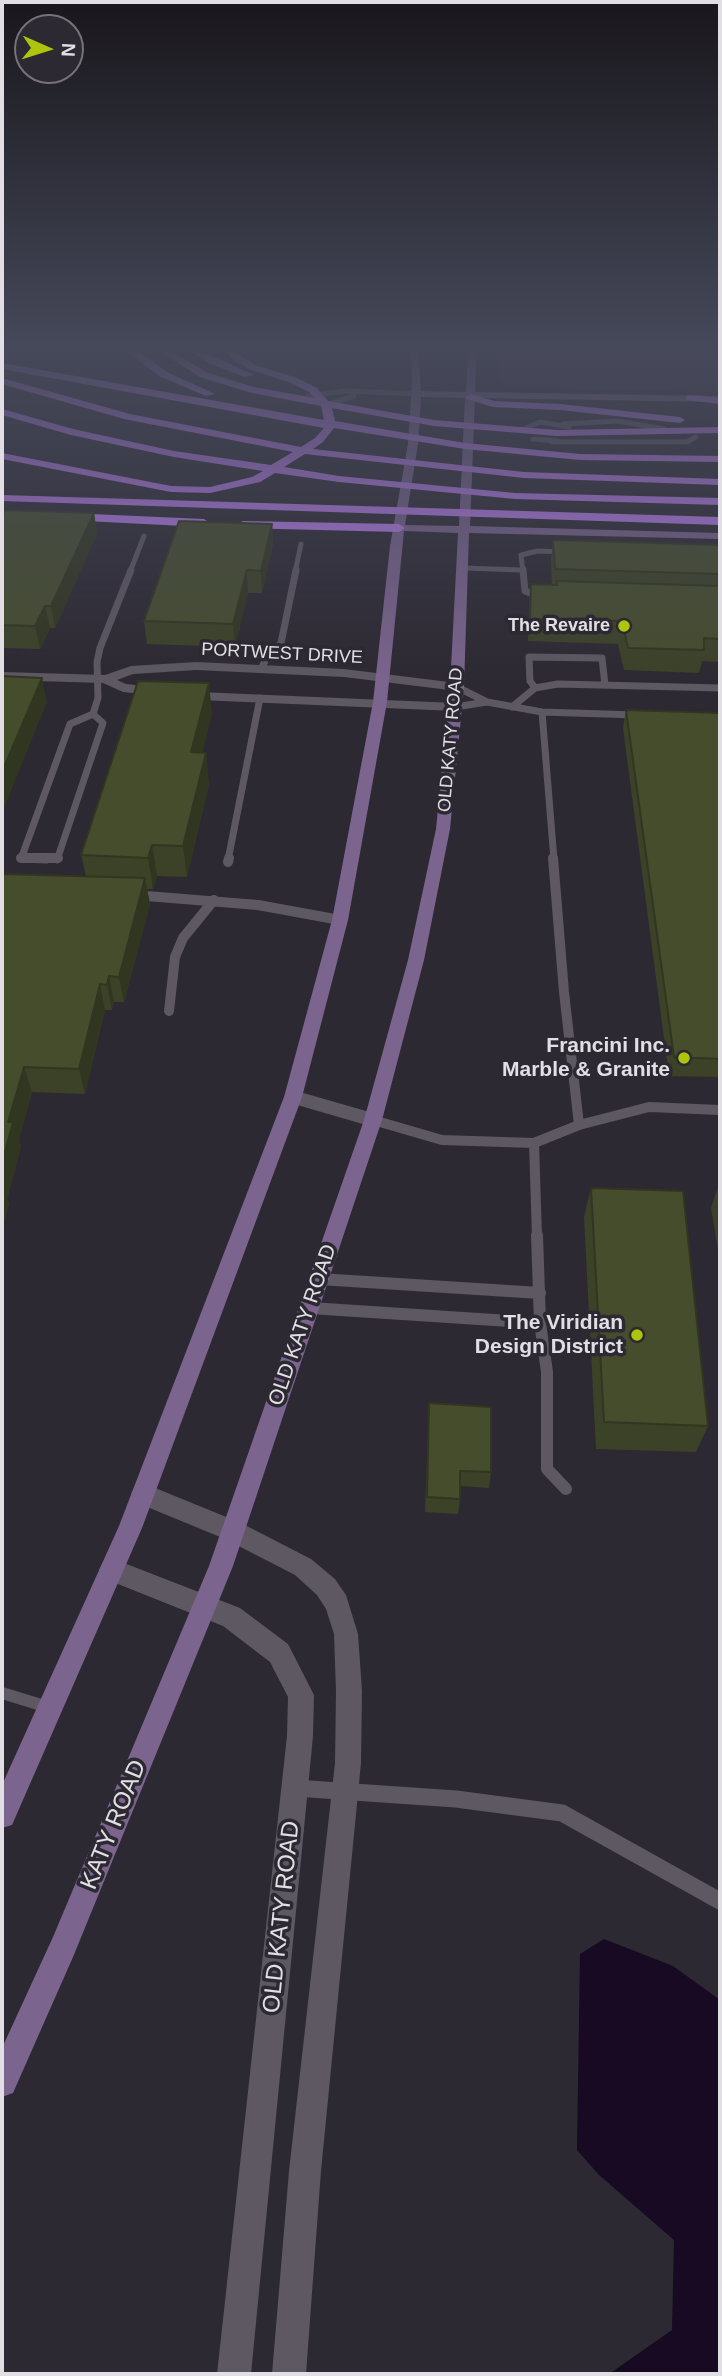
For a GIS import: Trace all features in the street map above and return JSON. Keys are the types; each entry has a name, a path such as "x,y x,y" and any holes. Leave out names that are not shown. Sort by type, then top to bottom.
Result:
{"highway":[{"path":"2,463 42,475 123,490 268,505"},
{"path":"35,463 150,487 192,491 227,488 256,480 283,463"},
{"path":"64,463 156,482 192,484 233,474 247,463"},
{"path":"233,463 283,472 435,489 594,500 720,502"},
{"path":"401,463 592,480 720,482"},
{"path":"2,498 720,521"},
{"path":"62,516 214,524"},
{"path":"228,524 399,528"}],"main road":[{"path":"2,1815 130,1528 293,1097 340,920 380,702 399,528 409,463"},
{"name":"OLD KATY ROAD","path":"221,1566 373,1120 416,960 443,829 457,687 468,463"},
{"path":"399,528 465,529 574,537 720,536"},
{"name":"KATY ROAD","path":"2,2082 63,1947 221,1566"}],"street":[{"name":"PORTWEST DRIVE","path":"2,676 103,678 131,670 196,666 344,673 457,687"},
{"name":"PORTWEST DRIVE","path":"103,678 123,688 199,696 380,702 455,708"},
{"path":"293,1097 373,1120"},
{"path":"143,1494 233,1531 303,1567 326,1587 337,1605 345,1634 349,1691 345,1793 305,2171 289,2374"},
{"name":"OLD KATY ROAD","path":"111,1570 231,1616 279,1653 301,1695 295,1788 234,2374"}],"lane":[{"path":"93,714 103,723 57,860 21,859 70,724 93,714 103,678 97,662 100,648 144,536"},
{"path":"261,669 266,659 281,643 301,544"},
{"path":"548,598 535,597 525,592 521,555 575,552"},
{"path":"463,568 522,570"},
{"path":"535,688 530,681 529,657 602,658 605,685"},
{"path":"512,707 535,688 558,684 720,688"},
{"path":"457,687 488,702 542,712 652,716"},
{"path":"228,862 260,698"},
{"path":"455,708 488,702"},
{"path":"542,712 564,992 579,1125"},
{"path":"127,895 214,900 340,920"},
{"path":"169,1011 175,957 183,938 214,900"},
{"path":"373,1120 442,1140 534,1143 579,1125 649,1107 720,1110"},
{"path":"534,1143 540,1323 547,1372 547,1469 566,1489"},
{"path":"319,1279 540,1293"},
{"path":"310,1308 540,1323"},
{"path":"2,1693 51,1707"},
{"path":"295,1788 456,1799 562,1813 720,1901"}],"shaded area":[{"path":"604,1939 673,1966 720,2000 720,2374 609,2374 672,2330 674,2240 599,2175 577,2150 580,1954"}],"building":[{"path":"5,510 94,513 51,606 45,606 35,626 2,625 2,515"},
{"path":"179,521 272,524 261,571 247,570 233,624 144,621"},
{"path":"553,540 720,545 720,574 555,569"},
{"path":"556,581 720,586 720,639 704,638 704,650 628,648 622,621 530,619 531,584 557,585"},
{"path":"2,676 42,678 2,772"},
{"path":"138,681 209,683 191,752 206,753 183,846 152,845 148,858 81,855"},
{"path":"626,710 720,713 720,1059 674,1057"},
{"path":"2,874 145,878 119,977 109,976 107,985 100,984 79,1069 24,1067 8,1122 13,1122 2,1163"},
{"name":"The Viridian Design District","path":"591,1188 683,1191 708,1426 604,1422"},
{"path":"429,1403 491,1407 491,1472 460,1471 460,1499 427,1497"}],"place":[{"name":"The Revaire","path":"624,626"},
{"name":"Francini Inc. Marble & Granite","path":"684,1058"},
{"name":"The Viridian Design District","path":"637,1335"}]}
